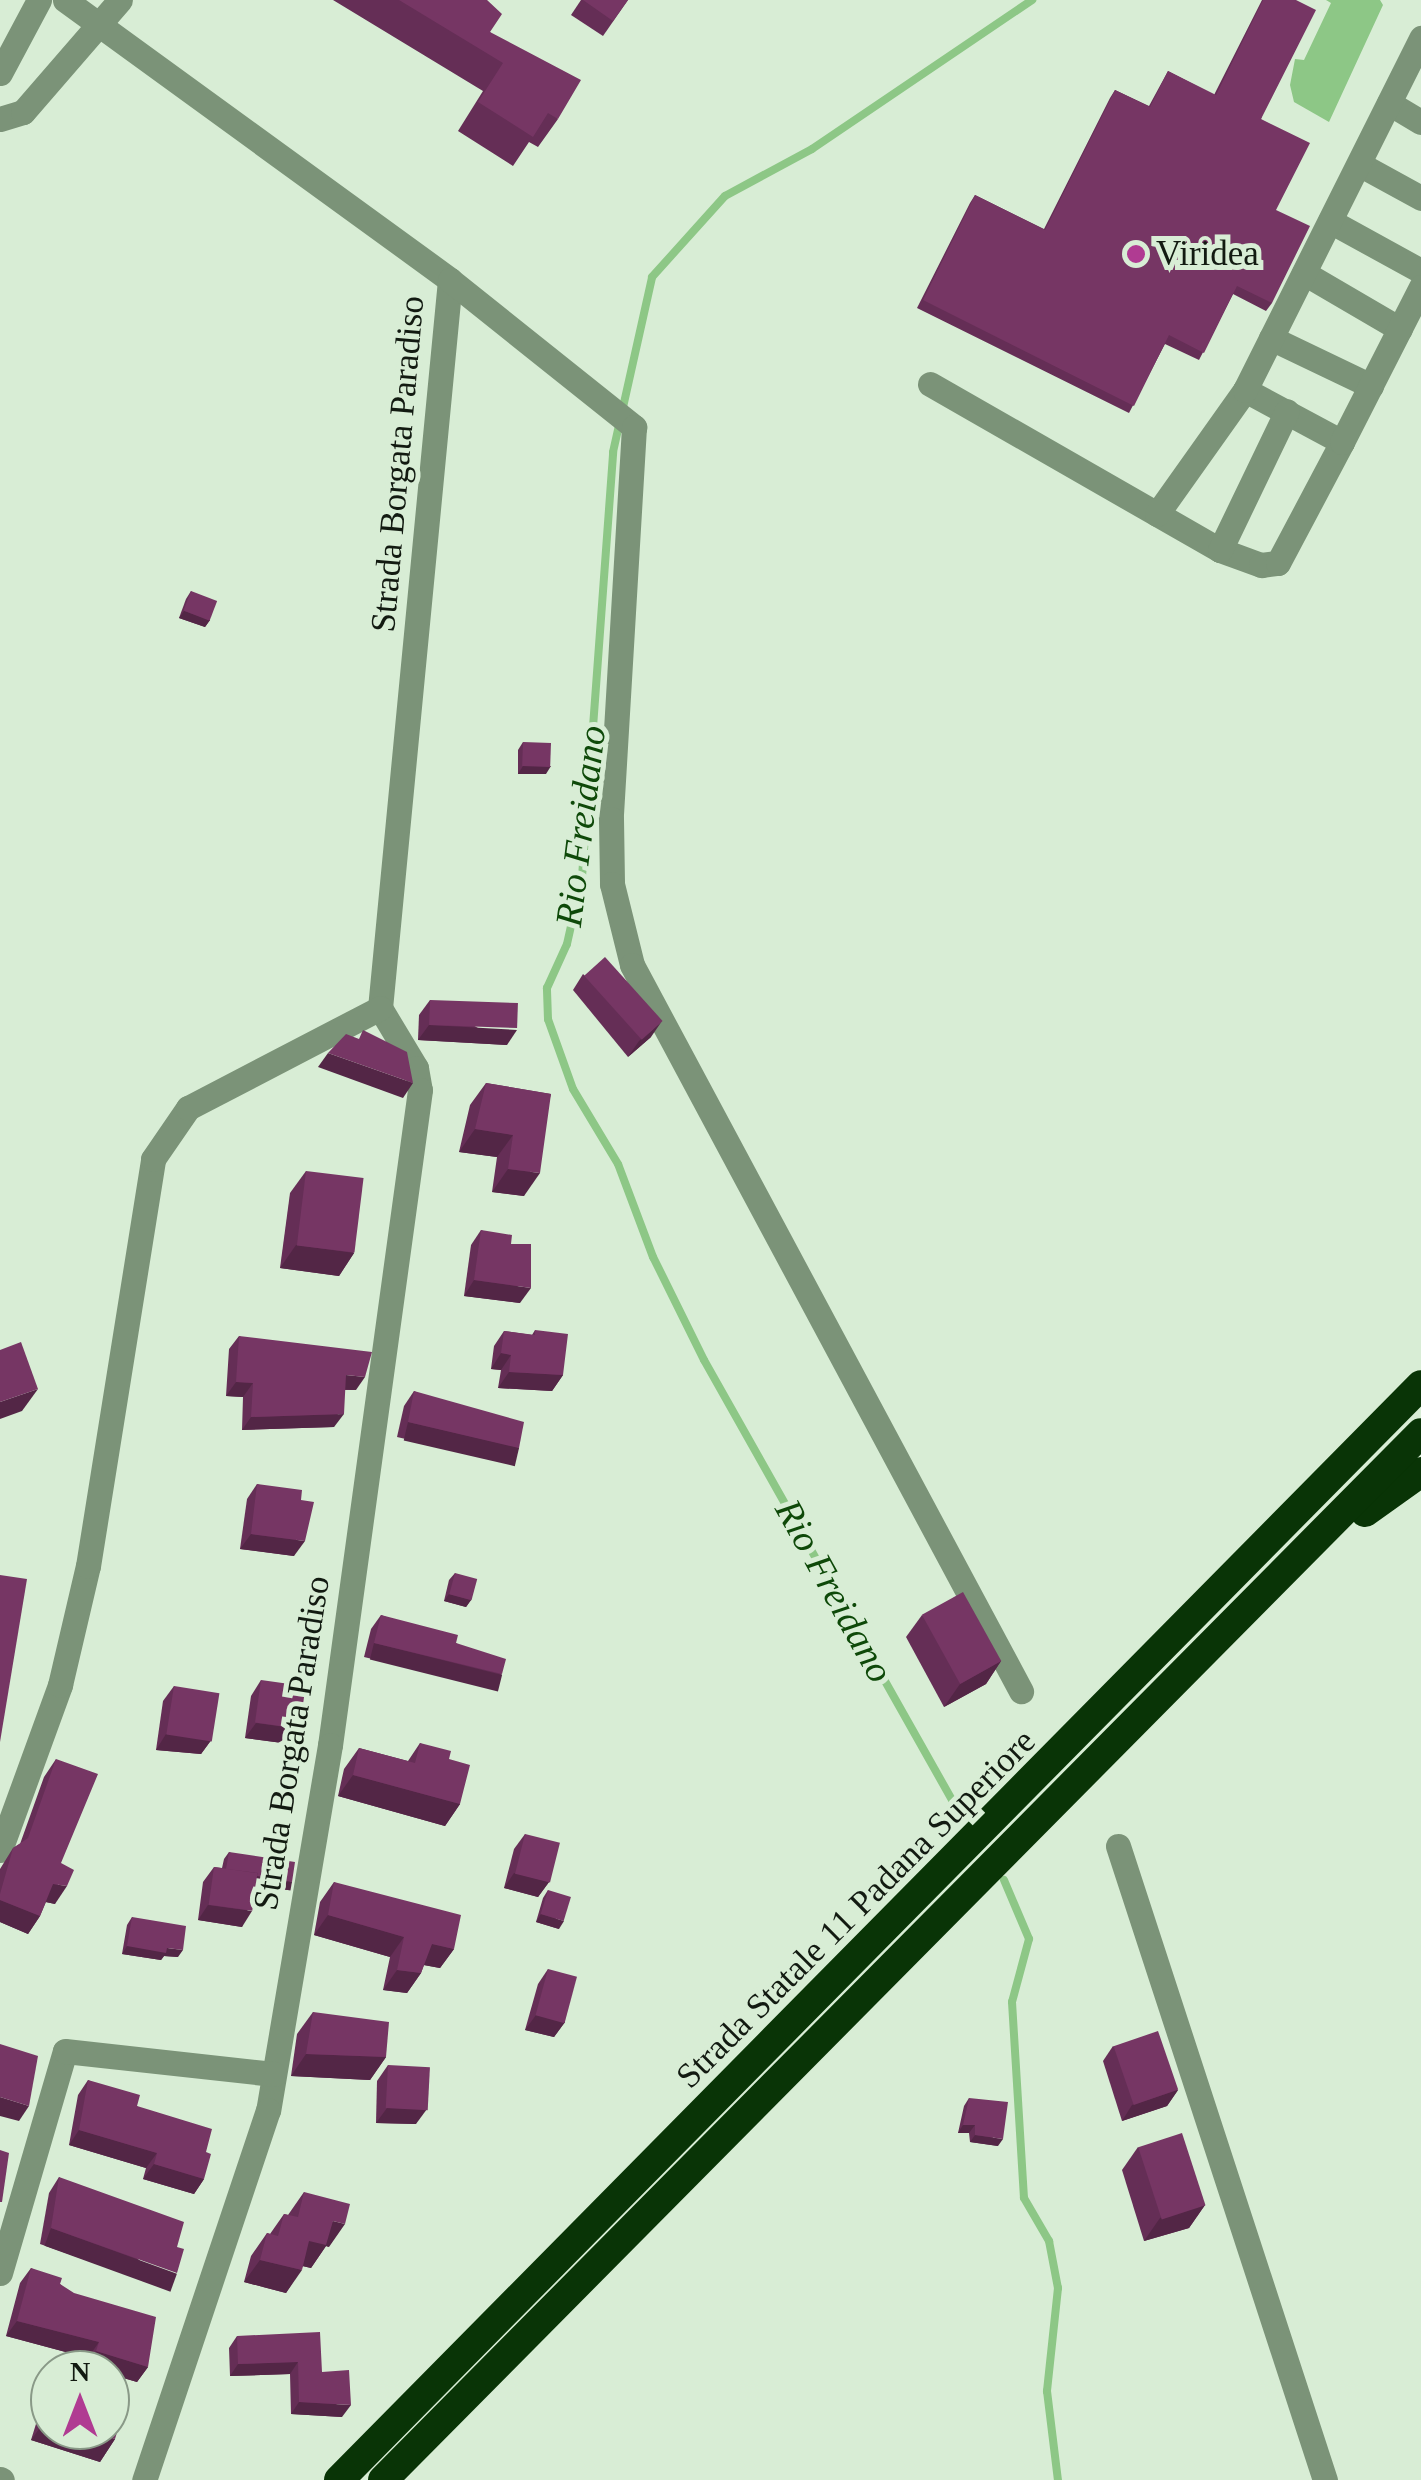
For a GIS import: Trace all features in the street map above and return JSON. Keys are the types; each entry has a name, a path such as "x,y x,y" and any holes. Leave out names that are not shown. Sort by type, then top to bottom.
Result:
{"highway":[{"name":"Strada Statale 11 Padana Superiore","path":"339,2480 1421,1385"},
{"name":"Strada Statale 11 Padana Superiore","path":"384,2480 1295,1565 1421,1433"},
{"path":"1295,1565 1421,1472"}],"street":[{"path":"0,73 38,0"},
{"name":"Strada Borgata Paradiso","path":"65,0 450,280 380,1008 416,1068 420,1090 330,1745 274,2074 144,2480"},
{"path":"0,119 23,112 120,0"},
{"path":"1157,514 1244,390 1421,38"},
{"path":"1389,103 1421,122"},
{"path":"1359,164 1421,198"},
{"path":"1330,221 1421,271"},
{"path":"1304,273 1400,328"},
{"path":"450,280 634,427 611,819 612,884 632,965 1021,1691"},
{"path":"930,384 1220,550 1261,565 1278,564 1421,288"},
{"path":"1271,338 1372,386"},
{"path":"1244,390 1342,442"},
{"path":"1220,550 1287,411"},
{"path":"0,1850 60,1685 88,1566 153,1159 188,1108 380,1008"},
{"path":"1118,1846 1325,2480"},
{"path":"0,2273 66,2051 274,2074"}],"shaded area":[{"path":"1326,0 1380,0 1383,5 1329,122 1294,102 1290,85 1295,59 1304,60 1331,3"}],"building":[{"path":"399,0 487,0 502,14 490,32 581,80 558,119 548,113 533,137 478,102 503,63"},
{"path":"583,0 628,0 613,21"},
{"path":"1263,0 1296,0 1316,10 1261,119 1310,143 1276,210 1310,226 1272,303 1237,286 1204,353 1169,335 1134,406 923,300 975,195 1045,230 1115,90 1150,107 1168,71 1216,95"},
{"path":"191,591 217,601 210,621 183,611"},
{"path":"523,742 551,743 550,767 522,766"},
{"path":"605,957 663,1021 642,1040 584,976"},
{"path":"430,1000 518,1003 517,1028 429,1025"},
{"path":"363,1030 407,1052 413,1083 328,1053 346,1034 359,1039"},
{"path":"486,1083 551,1094 540,1173 508,1169 513,1135 475,1129"},
{"path":"306,1171 364,1178 354,1253 297,1245"},
{"path":"481,1230 512,1235 511,1244 531,1244 531,1288 474,1280"},
{"path":"535,1330 568,1334 563,1375 509,1372 511,1355 501,1353 504,1331 535,1335"},
{"path":"239,1336 372,1352 365,1377 346,1375 344,1414 251,1417 253,1383 236,1382"},
{"path":"21,1342 38,1389 0,1402 0,1350"},
{"path":"414,1391 524,1422 519,1448 408,1422"},
{"path":"257,1484 302,1490 301,1500 314,1502 305,1541 251,1534"},
{"path":"455,1573 477,1579 472,1600 449,1594"},
{"path":"0,1575 27,1579 0,1742"},
{"path":"963,1592 1001,1661 960,1684 922,1615"},
{"path":"381,1615 458,1635 456,1643 506,1659 502,1674 374,1643"},
{"path":"261,1680 306,1686 300,1729 255,1723"},
{"path":"174,1686 219,1693 212,1742 166,1734"},
{"path":"420,1743 451,1751 449,1759 470,1765 460,1804 353,1775 359,1748 415,1763"},
{"path":"56,1759 98,1774 61,1863 74,1870 67,1886 53,1884 40,1916 0,1900 0,1894 13,1848 28,1838"},
{"path":"525,1834 560,1843 550,1882 515,1874"},
{"path":"229,1852 295,1862 292,1882 226,1869"},
{"path":"214,1867 258,1873 252,1911 209,1905"},
{"path":"334,1882 461,1915 454,1949 432,1944 421,1973 397,1970 404,1937 328,1915"},
{"path":"548,1890 571,1897 564,1921 541,1914"},
{"path":"132,1917 186,1926 183,1950 167,1948 166,1953 127,1946"},
{"path":"548,1969 577,1977 565,2023 536,2015"},
{"path":"313,2012 389,2022 386,2057 306,2054"},
{"path":"1158,2031 1178,2090 1134,2105 1114,2046"},
{"path":"0,2044 38,2056 29,2106 0,2097"},
{"path":"388,2065 430,2067 428,2110 386,2108"},
{"path":"88,2080 140,2095 137,2106 212,2129 204,2179 154,2164 157,2153 79,2130"},
{"path":"969,2098 1008,2102 1003,2139 975,2135 975,2125 963,2125"},
{"path":"1182,2133 1205,2205 1162,2219 1138,2147"},
{"path":"0,2150 9,2153 2,2202 0,2202"},
{"path":"59,2177 184,2222 177,2247 184,2249 177,2273 51,2228"},
{"path":"304,2192 350,2204 345,2224 333,2221 326,2245 309,2241 302,2270 260,2260 267,2233 278,2236 284,2214 298,2217"},
{"path":"31,2268 62,2278 60,2284 74,2293 156,2317 148,2367 130,2361 130,2350 96,2350 99,2342 17,2321"},
{"path":"320,2332 322,2372 349,2370 351,2405 299,2402 298,2362 238,2364 237,2336"}],"waterway":[{"name":"Rio Freidano","path":"956,1807 704,1360 653,1257 618,1164 573,1089 548,1019 547,988 567,944 582,877 613,452 652,277 725,196 812,149 1032,0"},
{"name":"Rio Freidano","path":"1004,1880 1029,1939 1012,2002 1024,2198 1049,2241 1058,2288 1047,2391 1058,2480"}],"place":[{"name":"Viridea","path":"1136,254"}]}
